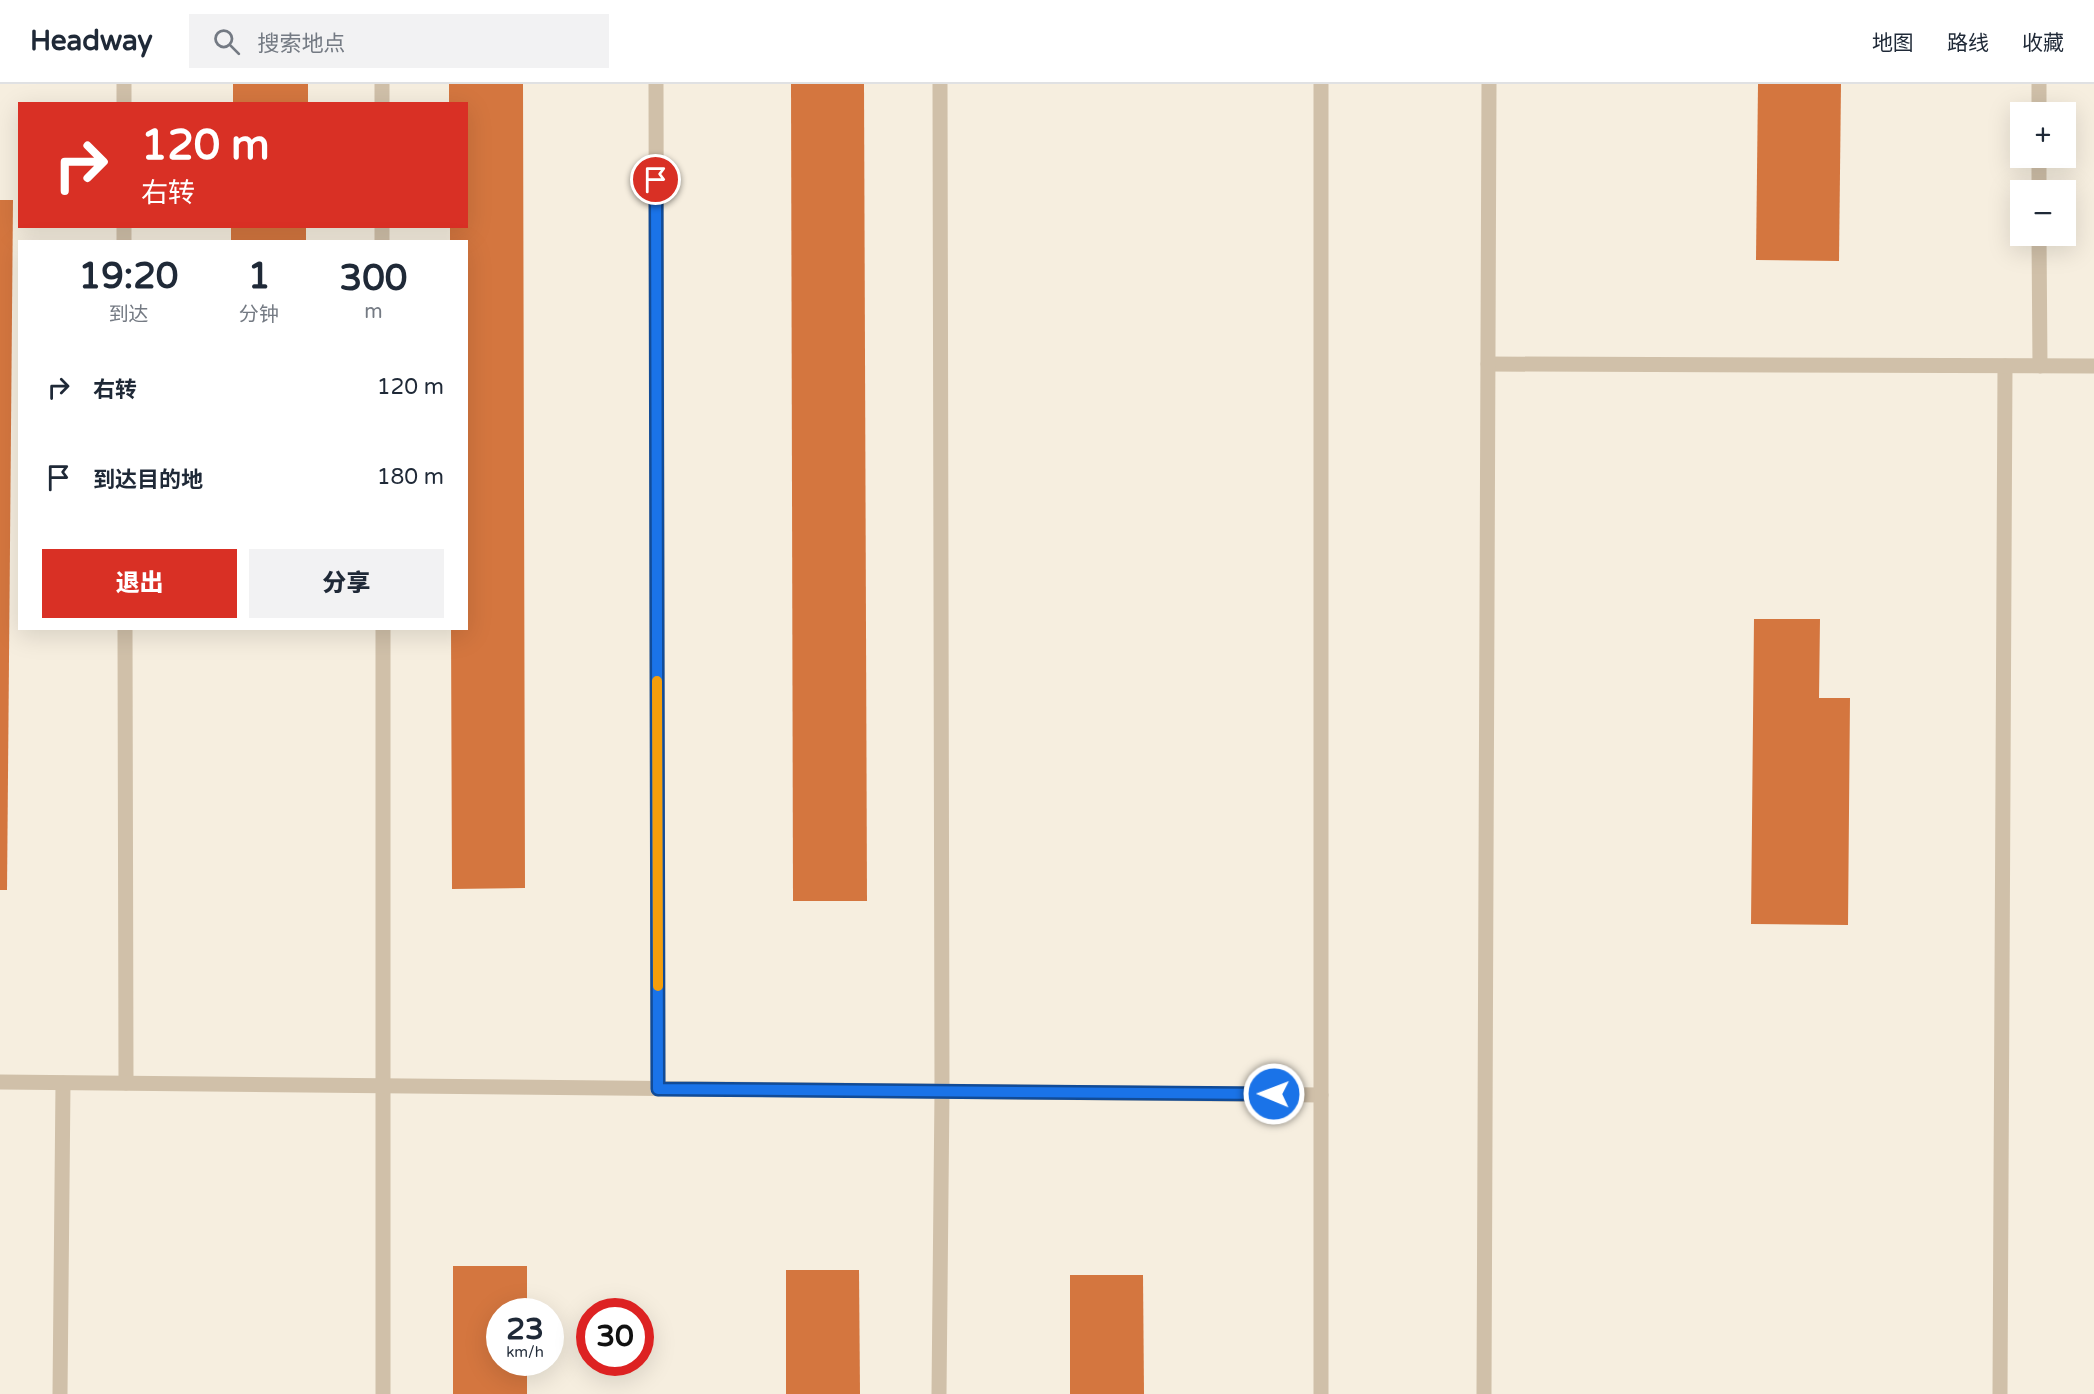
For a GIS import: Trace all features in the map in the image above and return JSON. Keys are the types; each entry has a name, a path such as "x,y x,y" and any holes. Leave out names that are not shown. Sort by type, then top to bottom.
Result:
{"street":[{"path":"124,84 124,102"},
{"path":"382,84 382,102"},
{"path":"656,84 658,1089"},
{"path":"939,1394 942,1091 940,84"},
{"path":"1321,84 1321,1394"},
{"path":"1484,1394 1489,84"},
{"path":"2038,84 2039,102"},
{"path":"2039,246 2040,366"},
{"path":"1488,364 2094,366"},
{"path":"2000,1394 2005,366"},
{"path":"125,630 126,1083"},
{"path":"383,630 383,1394"},
{"path":"0,1082 1321,1095"},
{"path":"60,1394 63,1083"}],"building":[{"path":"233,84 308,84 308,102 233,102"},
{"path":"449,84 523,84 525,888 452,889 451,630 468,630 468,240 450,240 450,228 468,228 468,102 449,102"},
{"path":"791,84 864,84 867,901 793,901"},
{"path":"1758,84 1841,84 1839,261 1756,260"},
{"path":"0,200 13,200 7,890 0,890"},
{"path":"231,228 306,228 306,240 231,240"},
{"path":"1754,619 1820,619 1819,698 1850,698 1848,925 1751,924"},
{"path":"453,1266 527,1266 527,1298 486,1298 486,1376 527,1376 527,1394 453,1394"},
{"path":"786,1270 859,1270 860,1394 786,1394"},
{"path":"1070,1275 1143,1275 1144,1394 1070,1394"}],"slow traffic":[{"path":"657,681 658,986"}],"route":[{"path":"656,180 658,1089 1274,1094"}]}
